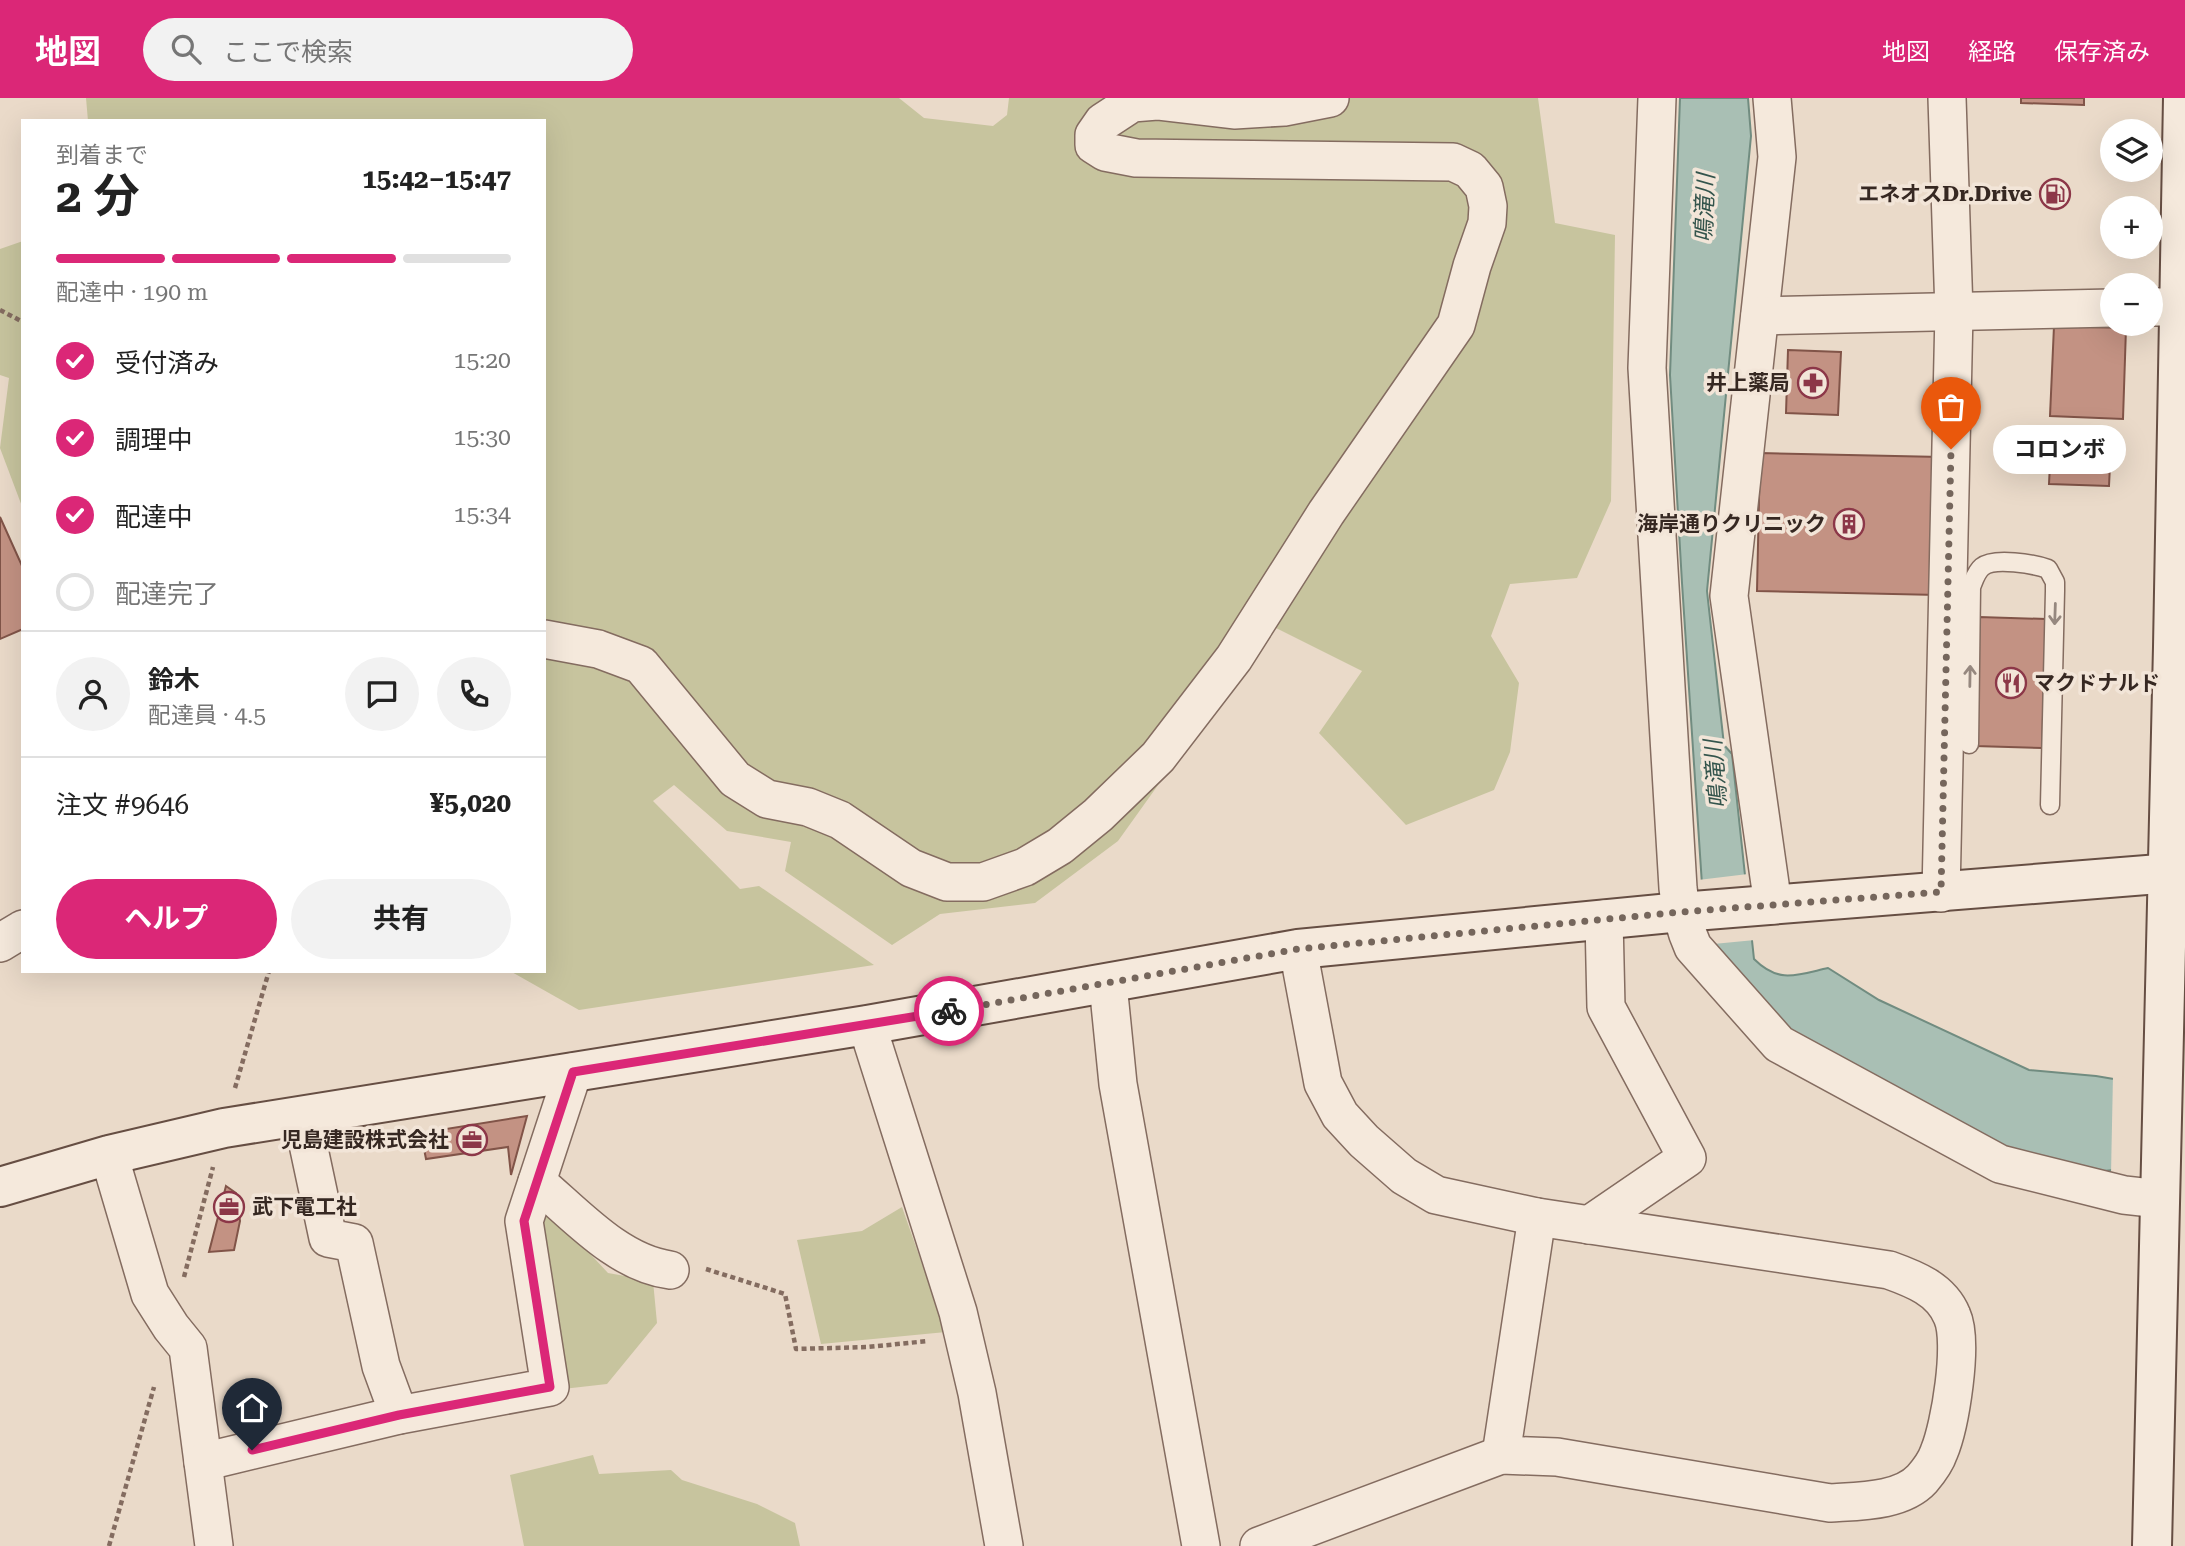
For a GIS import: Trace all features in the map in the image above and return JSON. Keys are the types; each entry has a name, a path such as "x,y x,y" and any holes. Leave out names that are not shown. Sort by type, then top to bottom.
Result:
{"street":[{"path":"546,639 598,649 641,664 735,779 767,799 808,807 840,820 911,868 947,882 983,882 1025,867 1060,846 1098,815 1158,757 1234,658 1326,513 1456,325 1487,223 1488,206 1484,187 1470,170 1453,162 1136,158 1105,152 1094,145 1094,135 1103,122 1132,103 1157,100 1234,110 1284,107 1330,98"},
{"path":"1657,98 1647,368 1693,947 1779,1044 2000,1164 2124,1195 2160,1186"},
{"path":"1765,906 1729,596 1777,157 1772,98"},
{"path":"1941,892 1954,312 1947,98"},
{"path":"2152,1546 2163,1076 2176,873 2179,647 2172,307 2183,98"},
{"path":"1760,316 2100,308"},
{"path":"0,1187 110,1155 224,1128 867,1025 1298,949 1690,911 2176,873"},
{"path":"1590,1225 1686,1158 1606,1007 1604,919"},
{"path":"0,943 21,930"},
{"path":"1259,1546 1501,1455 1556,1457 1830,1503 1863,1501 1898,1494 1921,1481 1939,1454 1949,1416 1957,1348 1953,1316 1937,1295 1918,1280 1889,1270 1537,1217 1436,1195 1404,1176 1364,1141 1340,1115 1323,1083 1298,949"},
{"path":"1108,984 1118,1084 1201,1546"},
{"path":"867,1025 958,1312 977,1393 1004,1546"},
{"path":"203,1462 399,1415 550,1387 524,1221 573,1072"},
{"path":"302,1116 328,1238 354,1243 381,1366 399,1415"},
{"path":"110,1155 150,1294 188,1348 214,1546"},
{"path":"537,1182 624,1255 652,1268 670,1270"},
{"path":"1501,1455 1537,1217"}],"lane":[{"path":"1969,744 1971,587 1976,575 1983,566 1993,562 2034,564 2048,569 2055,582 2056,591 2050,805"}],"path":[{"path":"0,310 21,321"},
{"path":"110,1546 268,973"},
{"path":"670,1270 702,1268 717,1271 785,1294 796,1349 868,1348 964,1337"}],"shaded area":[{"path":"86,98 899,98 924,118 993,126 1007,115 1009,98 1538,98 1555,223 1615,235 1611,501 1577,578 1510,584 1491,636 1519,683 1510,752 1494,790 1406,825 1319,733 1362,671 1272,626 1118,841 1035,903 940,914 892,945 785,871 791,842 727,831 674,785 653,801 740,889 759,886 874,965 579,1010 514,973 546,973 546,119 88,119"},
{"path":"21,242 21,504 0,448 9,378 0,375 0,249"},
{"path":"540,1200 608,1273 653,1281 657,1323 607,1384 563,1389"},
{"path":"902,1207 946,1332 821,1344 797,1240 862,1231"},
{"path":"593,1455 599,1474 671,1470 682,1480 757,1504 795,1523 800,1546 524,1546 510,1475"}],"water":[{"name":"鳴滝川","path":"1680,98 1748,98 1751,136 1707,591 1724,745 1732,754 1754,959 1780,975 1798,975 1828,968 1879,1000 2029,1070 2096,1076 2185,1091 2185,1162 2104,1171 2000,1148 1794,1040 1706,945 1670,375"}],"pier":[{"path":"1748,874 1755,940 1703,945 1698,880"},
{"path":"2113,1075 2185,1088 2185,1165 2111,1174"}],"building":[{"path":"2021,98 2084,98 2084,105 2021,103"},
{"path":"2054,326 2100,327 2100,336 2126,336 2123,419 2050,416"},
{"name":"井上薬局","path":"1788,350 1841,352 1838,415 1786,413"},
{"path":"2051,443 2111,445 2109,486 2049,484"},
{"name":"海岸通りクリニック","path":"1760,453 1941,457 1938,595 1757,591"},
{"path":"0,517 21,564 21,630 0,639"},
{"name":"マクドナルド","path":"1979,617 2046,619 2042,748 1975,746"},
{"name":"児島建設株式会社","path":"527,1116 511,1175 508,1147 426,1159 421,1133"},
{"name":"武下電工社","path":"226,1186 236,1193 240,1221 234,1250 209,1252"}],"way so far":[{"path":"949,1011 1298,949 1681,912 1941,892 1951,449"}],"place":[{"name":"エネオスDr.Drive","path":"2055,194"},
{"name":"井上薬局","path":"1813,383"},
{"name":"コロンボ","path":"1951,449"},
{"name":"海岸通りクリニック","path":"1849,524"},
{"name":"マクドナルド","path":"2011,683"},
{"name":"児島建設株式会社","path":"472,1140"},
{"name":"武下電工社","path":"229,1207"}],"route":[{"path":"252,1450 399,1415 550,1387 524,1221 573,1072 949,1011"}]}
